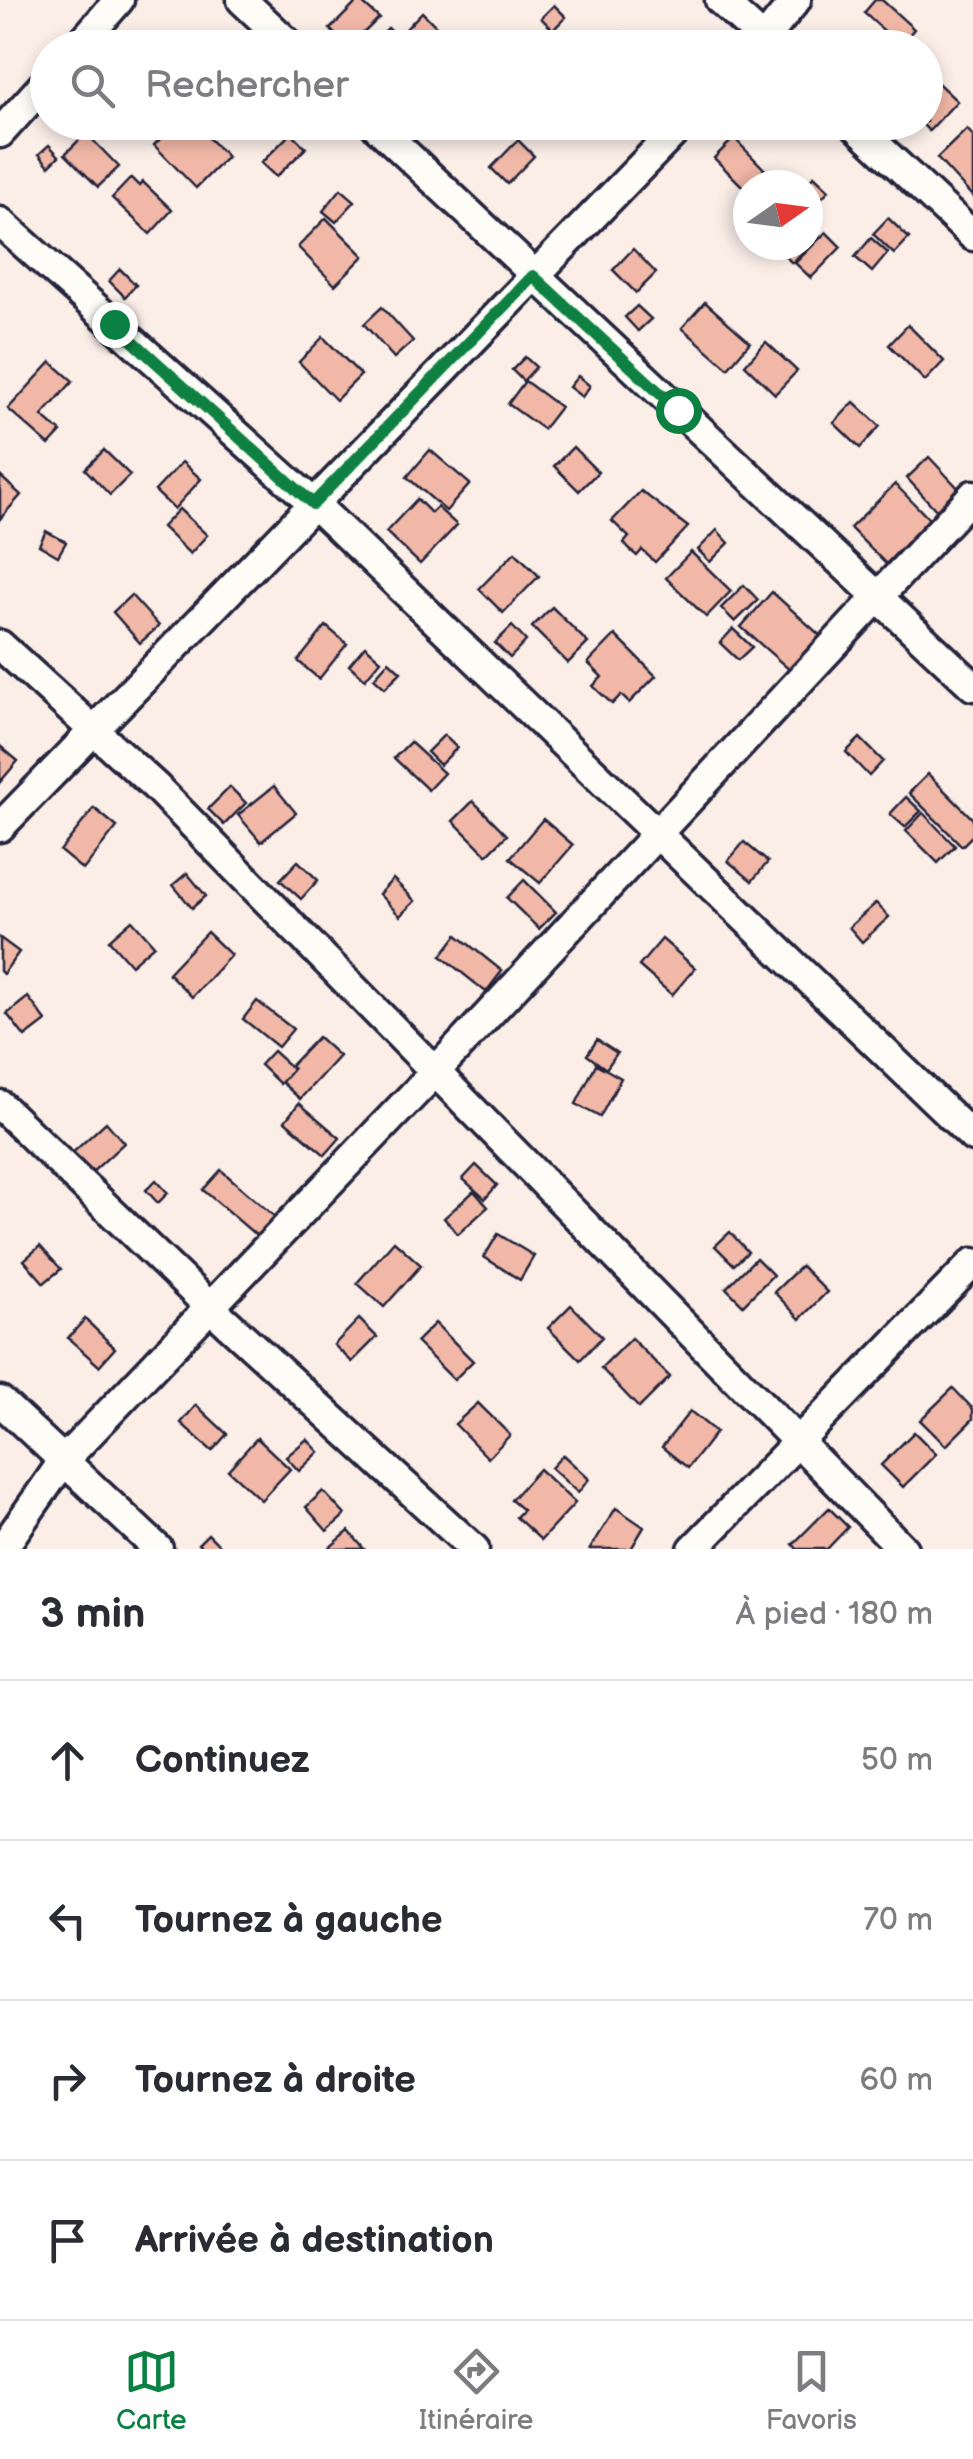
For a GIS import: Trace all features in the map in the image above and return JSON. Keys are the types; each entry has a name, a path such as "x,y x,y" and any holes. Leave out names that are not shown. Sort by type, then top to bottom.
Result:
{"street":[{"path":"93,30 119,0"},
{"path":"242,0 273,30"},
{"path":"720,0 750,30"},
{"path":"775,30 796,0"},
{"path":"0,133 30,100"},
{"path":"391,140 973,686"},
{"path":"0,828 666,140"},
{"path":"871,140 973,236"},
{"path":"0,222 313,504 973,1137"},
{"path":"2,1549 64,1460 433,1074 882,597 973,495"},
{"path":"0,645 95,732 358,990 433,1074 903,1549"},
{"path":"0,1106 211,1308 474,1549"},
{"path":"693,1549 973,1264"},
{"path":"0,1401 158,1549"}],"building":[{"path":"359,0 379,18 367,30 330,29"},
{"path":"875,0 882,0 914,29 883,30 864,13"},
{"path":"554,5 566,17 553,30 541,18"},
{"path":"422,12 440,30 407,30"},
{"path":"943,88 957,101 943,116"},
{"path":"967,129 973,136 973,197 937,158"},
{"path":"79,140 93,140 119,167 98,187 65,154"},
{"path":"159,140 210,140 227,157 196,188 154,145"},
{"path":"284,140 298,140 306,148 276,177 261,163"},
{"path":"518,140 534,156 507,184 491,168"},
{"path":"736,140 765,170 733,170 733,177 714,158"},
{"path":"49,145 59,156 49,166 39,154"},
{"path":"131,178 139,186 143,182 172,210 150,234 112,198"},
{"path":"341,189 355,201 336,222 323,211"},
{"path":"326,218 364,256 335,285 298,247"},
{"path":"888,218 909,238 894,254 873,234"},
{"path":"826,232 841,247 811,278 795,263 823,260"},
{"path":"871,238 888,253 872,272 855,257"},
{"path":"633,249 656,273 636,293 613,270"},
{"path":"120,269 136,285 125,297 109,281"},
{"path":"705,302 750,342 728,368 682,328"},
{"path":"637,306 651,319 638,331 625,317"},
{"path":"382,307 413,341 394,358 364,324"},
{"path":"908,325 944,361 925,381 889,345"},
{"path":"323,337 361,375 336,400 299,362"},
{"path":"766,342 797,371 775,394 745,365"},
{"path":"525,357 536,367 523,381 512,370"},
{"path":"51,362 73,381 42,416 61,432 49,445 8,409"},
{"path":"578,376 590,386 582,397 569,387"},
{"path":"525,381 560,407 543,429 508,404"},
{"path":"854,402 880,426 860,448 834,423"},
{"path":"573,447 598,472 579,491 554,466"},
{"path":"104,450 130,475 110,495 85,469"},
{"path":"430,450 470,484 446,511 407,477"},
{"path":"929,457 960,490 938,512 907,478"},
{"path":"182,462 201,479 174,509 155,491"},
{"path":"0,476 21,495 0,519"},
{"path":"895,484 930,520 886,564 850,528"},
{"path":"641,491 688,527 655,562 642,550 637,556 629,549 624,543 629,537 612,521"},
{"path":"417,499 431,513 437,507 457,525 420,564 386,532"},
{"path":"179,509 207,535 190,554 162,527"},
{"path":"717,530 729,543 710,562 698,550"},
{"path":"46,531 66,542 58,556 39,545"},
{"path":"515,552 539,576 503,613 479,589"},
{"path":"691,552 731,591 706,617 666,578"},
{"path":"744,585 758,600 735,622 721,608"},
{"path":"772,592 823,638 792,672 741,627"},
{"path":"131,595 159,626 140,643 113,612"},
{"path":"552,607 588,643 568,663 532,627"},
{"path":"326,626 347,644 319,679 298,661"},
{"path":"512,626 526,641 510,658 495,643"},
{"path":"733,629 752,647 738,660 720,643"},
{"path":"615,635 656,676 629,703 621,695 612,704 593,686 602,677 588,663"},
{"path":"365,646 381,660 365,679 349,665"},
{"path":"389,661 401,672 385,688 374,678"},
{"path":"444,735 457,748 440,765 427,752"},
{"path":"860,738 883,761 869,776 846,752"},
{"path":"410,742 444,773 428,790 394,758"},
{"path":"0,746 18,761 0,782"},
{"path":"928,774 973,819 973,835 962,846 909,793"},
{"path":"274,786 296,813 261,842 238,815"},
{"path":"230,787 246,803 224,825 208,809"},
{"path":"906,797 921,811 905,827 890,814"},
{"path":"473,801 507,835 487,855 453,821"},
{"path":"94,808 117,827 83,870 60,851"},
{"path":"923,813 955,846 938,863 906,831"},
{"path":"543,819 573,845 540,883 510,858"},
{"path":"744,842 768,862 752,881 728,861"},
{"path":"298,861 318,880 301,899 280,880"},
{"path":"187,873 206,896 192,908 173,885"},
{"path":"393,879 415,901 400,916 379,894"},
{"path":"524,880 556,912 539,929 507,898"},
{"path":"876,903 889,917 862,942 849,927"},
{"path":"132,920 154,945 131,965 109,940"},
{"path":"207,932 231,955 192,997 168,973"},
{"path":"457,935 502,971 486,992 441,956"},
{"path":"0,938 19,952 3,974 0,971"},
{"path":"662,939 695,968 672,995 639,966"},
{"path":"28,997 46,1021 25,1037 7,1014"},
{"path":"257,1001 293,1029 278,1047 243,1019"},
{"path":"318,1037 339,1056 300,1099 278,1079"},
{"path":"597,1040 617,1053 606,1069 587,1055"},
{"path":"273,1051 293,1069 280,1084 260,1065"},
{"path":"596,1064 621,1078 600,1117 576,1104"},
{"path":"299,1103 340,1138 325,1155 285,1121"},
{"path":"106,1122 124,1143 88,1176 69,1156"},
{"path":"476,1165 497,1185 485,1199 463,1179"},
{"path":"221,1170 275,1217 258,1237 203,1190"},
{"path":"156,1180 168,1193 158,1203 146,1190"},
{"path":"474,1191 488,1207 458,1234 444,1218"},
{"path":"730,1232 748,1252 734,1265 715,1246"},
{"path":"498,1234 534,1256 520,1280 484,1257"},
{"path":"394,1241 421,1265 384,1307 357,1283"},
{"path":"40,1246 61,1269 44,1283 24,1260"},
{"path":"756,1258 773,1275 743,1305 726,1288"},
{"path":"801,1266 827,1292 800,1319 774,1292"},
{"path":"571,1305 602,1337 580,1360 548,1328"},
{"path":"85,1319 115,1348 99,1366 68,1338"},
{"path":"359,1319 377,1337 352,1362 334,1345"},
{"path":"435,1323 473,1361 454,1380 416,1342"},
{"path":"631,1338 670,1377 639,1408 601,1368"},
{"path":"953,1388 973,1409 973,1419 946,1446 920,1420"},
{"path":"478,1403 510,1435 488,1458 455,1424"},
{"path":"196,1405 227,1434 212,1451 181,1423"},
{"path":"690,1411 716,1432 688,1468 662,1447"},
{"path":"914,1432 936,1454 903,1487 881,1465"},
{"path":"257,1438 290,1469 261,1500 228,1470"},
{"path":"307,1439 319,1452 299,1471 286,1457"},
{"path":"563,1455 589,1479 578,1493 551,1468"},
{"path":"539,1469 575,1503 541,1540 516,1517 523,1510 511,1500"},
{"path":"323,1491 345,1515 327,1531 306,1507"},
{"path":"616,1508 644,1527 631,1549 590,1549"},
{"path":"829,1508 848,1527 827,1549 797,1549 793,1544"},
{"path":"349,1531 364,1549 328,1549"},
{"path":"208,1534 220,1546 217,1549 204,1549 198,1544"}],"route":[{"path":"114,324 313,504 533,276 678,410"}]}
